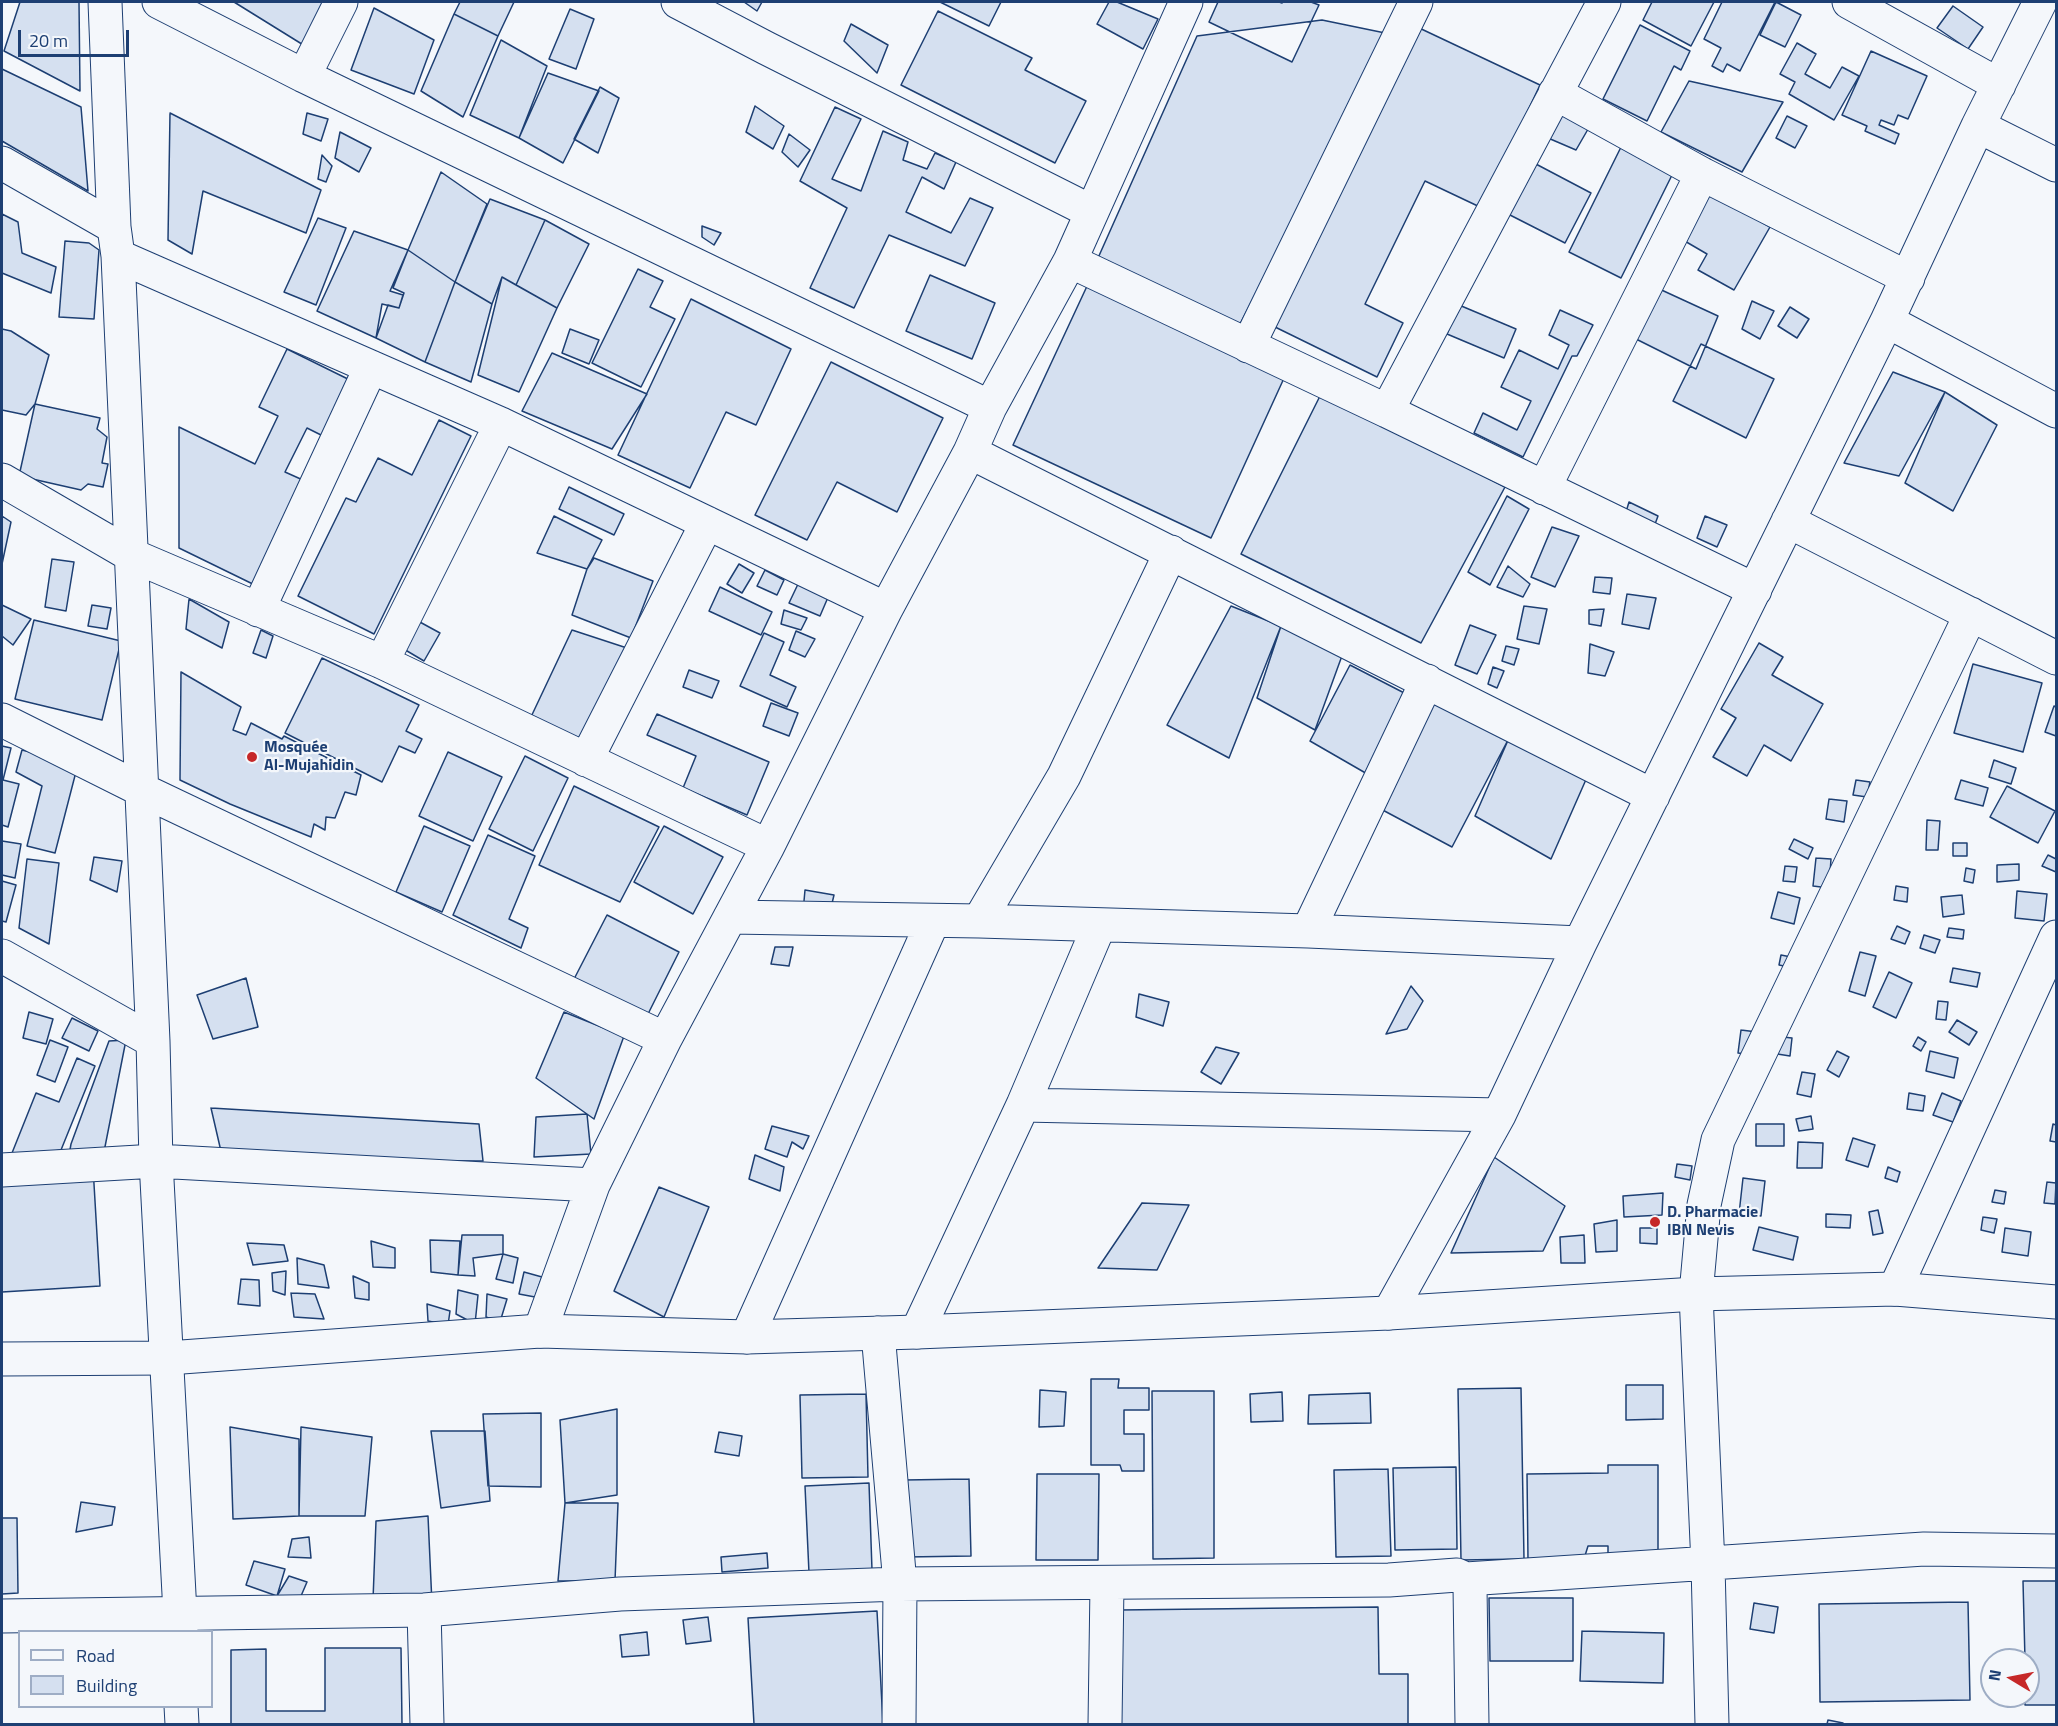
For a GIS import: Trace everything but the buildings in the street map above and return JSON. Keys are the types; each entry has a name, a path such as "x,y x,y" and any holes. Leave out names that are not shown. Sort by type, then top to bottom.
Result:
{"street":[{"path":"105,2 142,790 156,1161 181,1623"},
{"path":"159,2 304,76 990,407"},
{"path":"304,76 341,2"},
{"path":"678,2 1092,212"},
{"path":"540,1331 593,1185 665,1039 768,846 886,609 970,452 990,407 1070,261 1186,2"},
{"path":"1248,346 1416,2"},
{"path":"1387,411 1604,2"},
{"path":"1849,2 1999,85"},
{"path":"1389,1313 1499,1115 1580,943 1887,321 1978,126 2040,2"},
{"path":"1555,93 1702,174 1908,278"},
{"path":"1978,126 2056,165"},
{"path":"2,163 116,241 371,367 501,424 886,609"},
{"path":"1544,488 1702,174"},
{"path":"1070,261 1387,411 1755,590"},
{"path":"1887,321 2056,411"},
{"path":"258,610 371,367"},
{"path":"382,662 501,424"},
{"path":"970,452 1653,796"},
{"path":"2,480 131,555 382,662 768,846"},
{"path":"1788,521 2056,658"},
{"path":"586,760 707,523"},
{"path":"979,921 1064,776 1171,552"},
{"path":"1712,1725 1708,1564 1696,1294 1704,1205 1718,1140 1971,614"},
{"path":"1308,931 1427,681"},
{"path":"2,720 142,790 665,1039"},
{"path":"730,917 979,921 1308,931 1580,943"},
{"path":"747,1336 933,921"},
{"path":"917,1332 1023,1105 1099,926"},
{"path":"1895,1289 2056,937"},
{"path":"2,956 153,1041"},
{"path":"1023,1105 1499,1115"},
{"path":"2,1170 156,1161 593,1185"},
{"path":"2,1359 168,1358 540,1331 747,1336 917,1332 1389,1313 1696,1294 1895,1289 2056,1302"},
{"path":"878,1333 900,1584 899,1725"},
{"path":"2,1616 181,1623 424,1610 620,1594 900,1584 1389,1580 1457,1575 1466,1579 1924,1549 2056,1551"},
{"path":"1466,1579 1470,1587 1472,1725"},
{"path":"1105,1725 1107,1584"},
{"path":"424,1610 427,1725"},
{"path":"182,1708 182,1725"}],"place":[{"name":"Mosquée Al-Mujahidin","path":"252,757"},
{"name":"D. Pharmacie IBN Nevis","path":"1655,1222"}]}
